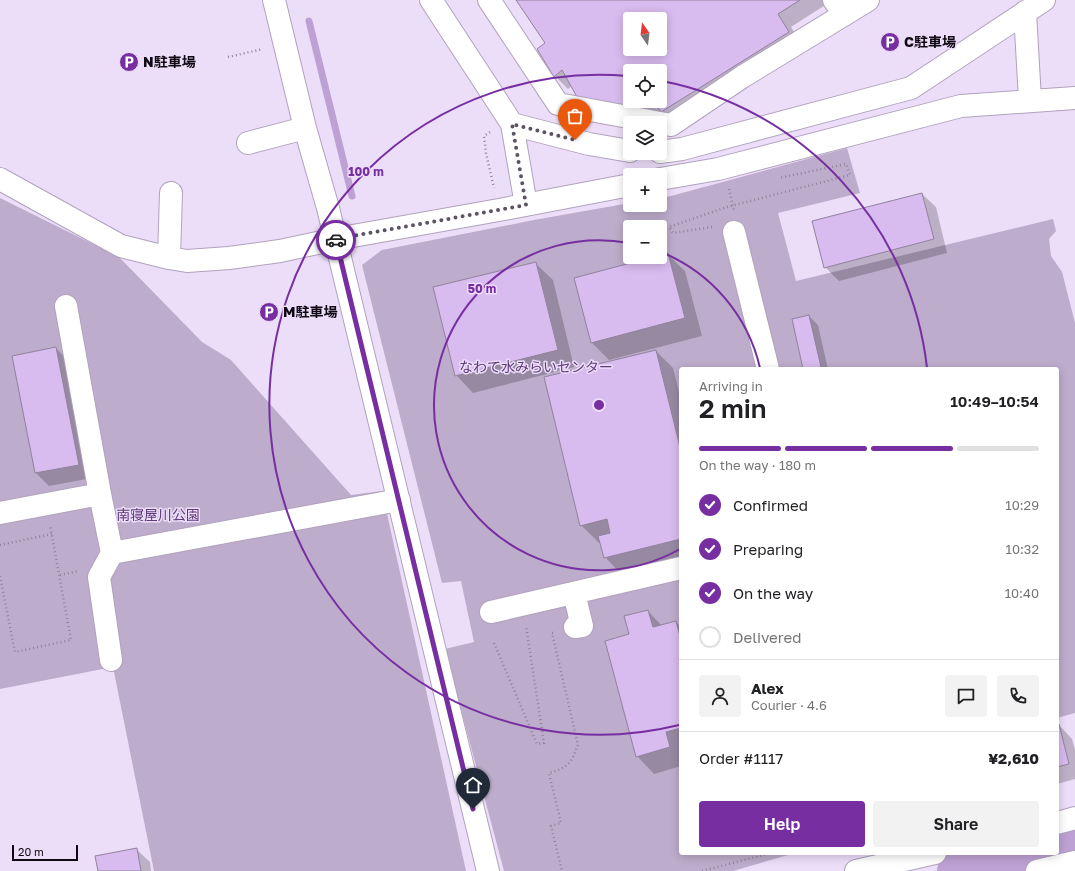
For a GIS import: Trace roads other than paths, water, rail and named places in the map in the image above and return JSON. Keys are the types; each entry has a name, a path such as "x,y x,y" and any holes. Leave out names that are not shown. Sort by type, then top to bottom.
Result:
{"street":[{"path":"274,0 305,128 336,239 488,871"},
{"path":"432,0 510,122 526,205"},
{"path":"489,0 558,104 672,125 839,8 868,0"},
{"path":"667,151 682,149 911,88 1044,0"},
{"path":"1025,12 1030,100"},
{"path":"667,178 718,169 961,106 1075,98"},
{"path":"510,122 589,144 623,151"},
{"path":"248,143 305,128"},
{"path":"0,180 121,246 187,261 229,258 280,251 336,239 623,186"},
{"path":"169,258 171,193"},
{"path":"734,232 768,367"},
{"path":"66,306 90,496 112,553 99,577 111,660"},
{"path":"0,513 90,496"},
{"path":"112,553 399,500"},
{"path":"491,612 679,568"},
{"path":"574,593 582,626 575,627"},
{"path":"1059,822 1075,818"},
{"path":"856,871 891,858 917,855"},
{"path":"1037,871 1075,862"}],"waterway":[{"path":"309,21 352,196"},
{"path":"1059,847 1075,843"},
{"path":"957,871 1025,855"}],"place":[{"name":"C駐車場","path":"890,42"},
{"name":"N駐車場","path":"129,62"},
{"name":"M駐車場","path":"269,312"}],"park label":[{"name":"なわて水みらいセンター","path":"536,367"},
{"name":"南寝屋川公園","path":"158,515"}]}
